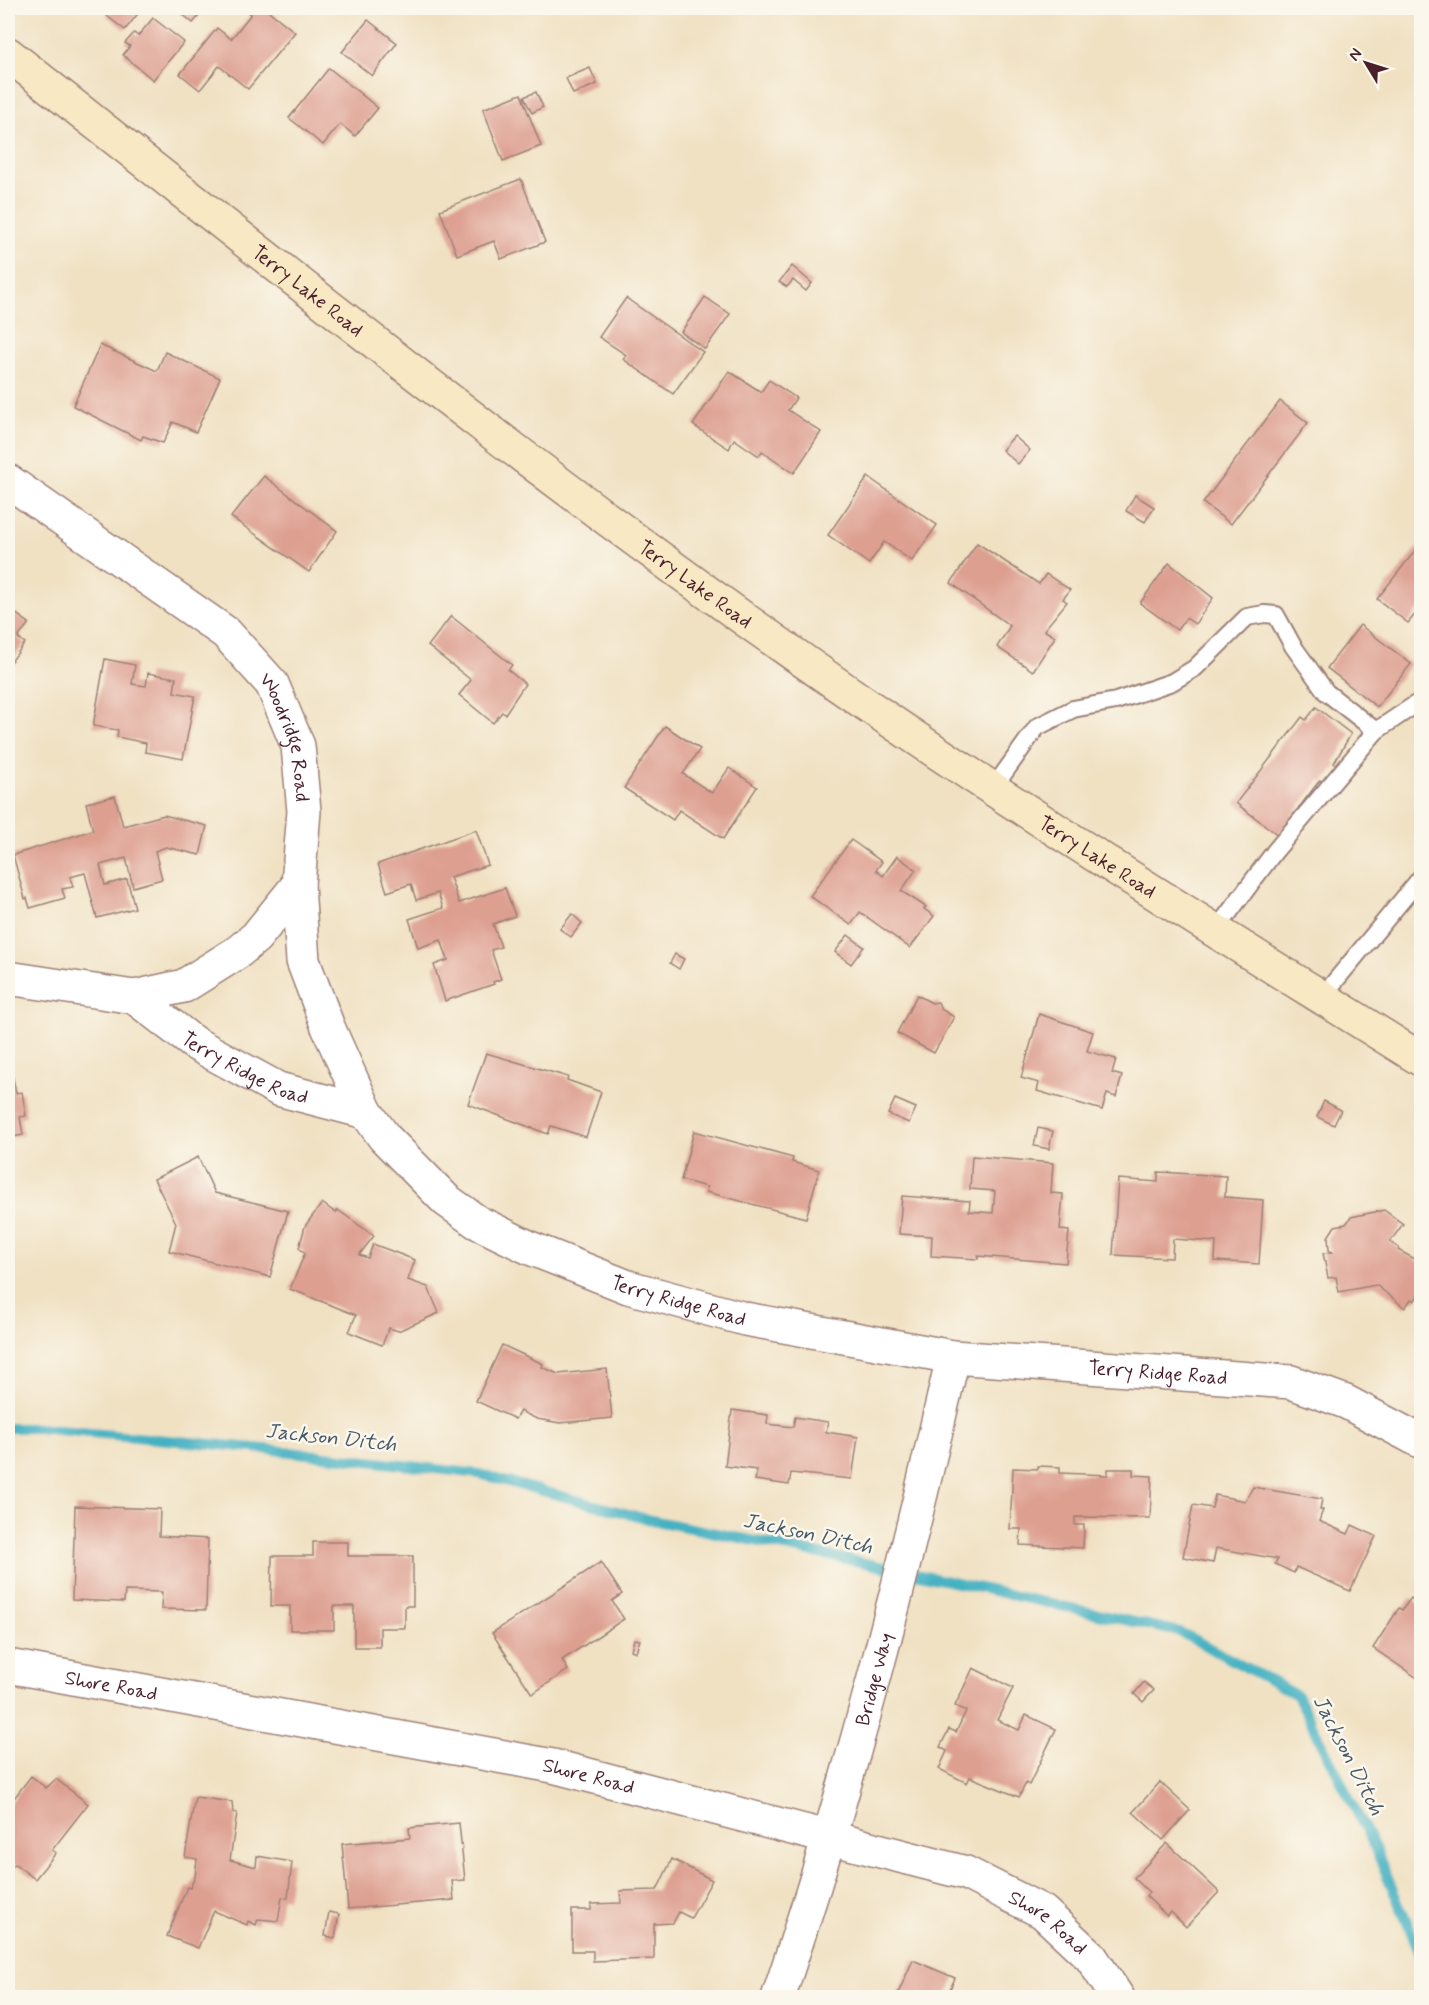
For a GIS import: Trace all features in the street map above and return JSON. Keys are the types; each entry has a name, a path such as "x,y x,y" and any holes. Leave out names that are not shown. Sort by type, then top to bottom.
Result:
{"main road":[{"name":"Terry Lake Road","path":"8,54 551,478 870,707 1422,1060"}],"street":[{"name":"Woodridge Road","path":"8,481 226,633 272,684 298,746 303,812 298,885 303,961 328,1027 366,1112"},
{"path":"134,997 184,987 238,952 256,937 298,885"},
{"name":"Terry Ridge Road","path":"8,978 134,997 194,1043 279,1089 366,1112 384,1137 446,1200 477,1222 530,1248 628,1287 745,1319 953,1357 1291,1383 1346,1402 1422,1442"},
{"name":"Bridge Way","path":"778,1998 806,1915 908,1556 953,1357"},
{"name":"Shore Road","path":"8,1666 553,1766 966,1873 1043,1912 1091,1957 1118,1998"}],"lane":[{"path":"994,787 1037,727 1073,709 1116,701 1172,682 1195,668 1247,617 1264,614 1276,615 1293,646 1326,692 1376,731"},
{"path":"1216,930 1275,851 1376,731 1422,700"},
{"path":"1322,997 1422,876"}],"building":[{"path":"114,8 141,10 125,30 107,16"},
{"path":"186,8 204,10 193,23 181,13"},
{"path":"253,8 265,8 295,32 248,89 219,66 200,90 180,74 217,28 231,39 251,14 249,13"},
{"path":"153,18 184,42 153,80 123,55 130,46 125,43 134,33 138,36"},
{"path":"368,20 397,43 372,76 342,52"},
{"path":"329,68 378,108 355,136 340,124 323,145 289,118"},
{"path":"590,68 597,84 573,94 566,78"},
{"path":"536,92 543,107 532,113 524,97"},
{"path":"521,94 541,146 503,161 483,109"},
{"path":"521,179 545,242 501,259 494,241 457,255 440,210"},
{"path":"792,266 812,283 806,291 793,280 787,287 779,282"},
{"path":"8,277 13,280 8,291"},
{"path":"705,297 730,314 705,349 681,332"},
{"path":"626,298 703,352 673,394 623,359 626,355 599,337"},
{"path":"100,345 157,371 165,352 220,378 196,432 173,422 163,443 143,436 141,440 73,406"},
{"path":"729,371 761,392 769,380 796,398 788,410 821,432 794,473 762,451 759,456 734,439 729,449 693,425"},
{"path":"1280,401 1308,423 1231,524 1203,503"},
{"path":"1014,436 1030,450 1018,464 1002,450"},
{"path":"264,476 337,531 309,572 231,517"},
{"path":"868,477 937,525 912,561 884,542 869,564 828,535"},
{"path":"1135,495 1154,507 1145,522 1126,511"},
{"path":"1422,542 1422,606 1408,623 1377,599"},
{"path":"977,543 1039,584 1046,574 1070,590 1063,599 1067,602 1044,630 1055,637 1033,671 997,647 1010,626 951,583"},
{"path":"1169,563 1213,598 1195,624 1186,618 1177,630 1140,603"},
{"path":"8,608 29,623 18,638 25,643 8,666"},
{"path":"451,616 512,665 508,670 525,684 505,714 502,712 493,723 459,695 471,680 428,646"},
{"path":"1360,625 1411,664 1377,707 1327,668"},
{"path":"105,659 135,665 132,684 146,686 148,673 176,678 174,692 195,696 183,759 145,752 146,743 117,737 118,730 93,726"},
{"path":"1316,707 1351,734 1334,763 1337,766 1323,783 1320,780 1278,835 1236,803 1302,717 1306,720"},
{"path":"665,726 700,749 683,774 712,793 729,768 757,787 723,839 679,810 673,820 624,788"},
{"path":"115,796 123,826 164,815 207,826 200,855 166,847 155,851 162,879 133,887 126,858 100,865 105,885 127,879 135,908 97,918 85,873 70,877 73,887 62,889 65,898 30,908 27,898 25,899 13,855 93,830 86,803"},
{"path":"476,830 488,865 450,877 459,903 505,888 515,916 493,924 501,947 491,950 501,979 493,982 494,984 445,1001 434,965 448,960 441,940 418,948 409,919 443,908 438,893 416,900 411,884 387,892 378,864"},
{"path":"851,840 882,862 876,870 883,876 897,856 916,870 901,891 926,907 924,909 934,916 910,948 860,912 851,925 810,896"},
{"path":"572,914 582,923 571,937 560,929"},
{"path":"848,935 864,947 851,964 835,952"},
{"path":"675,954 684,959 679,969 670,963"},
{"path":"917,995 932,1003 938,1002 941,1009 954,1017 934,1053 897,1033"},
{"path":"1039,1014 1093,1032 1087,1051 1116,1059 1112,1073 1122,1076 1116,1097 1107,1094 1102,1110 1037,1091 1039,1083 1021,1078"},
{"path":"486,1053 568,1077 567,1080 601,1092 586,1137 551,1126 548,1134 468,1104"},
{"path":"12,1074 16,1093 22,1092 26,1116 20,1117 23,1135 8,1138 8,1075"},
{"path":"895,1099 916,1108 909,1123 888,1114"},
{"path":"1324,1101 1341,1110 1334,1125 1317,1117"},
{"path":"1038,1128 1053,1131 1049,1149 1034,1146"},
{"path":"694,1131 793,1158 792,1162 819,1170 806,1218 706,1192 707,1187 681,1180"},
{"path":"972,1156 1053,1163 1051,1193 1063,1194 1060,1230 1069,1231 1066,1263 978,1256 978,1259 931,1256 932,1236 899,1234 902,1196 970,1201 969,1211 993,1213 995,1191 970,1189"},
{"path":"198,1157 215,1193 288,1211 270,1277 169,1251 176,1223 154,1179"},
{"path":"1158,1172 1226,1176 1225,1197 1263,1200 1259,1264 1215,1261 1216,1242 1173,1239 1172,1258 1113,1255 1118,1179 1158,1182"},
{"path":"322,1203 336,1213 338,1210 374,1236 359,1255 368,1258 373,1244 415,1260 408,1280 428,1287 439,1313 398,1331 389,1328 382,1345 349,1332 356,1315 290,1289 305,1253 299,1248 305,1226"},
{"path":"1384,1210 1403,1224 1390,1242 1399,1248 1398,1250 1422,1263 1422,1291 1414,1301 1411,1299 1405,1308 1376,1285 1339,1292 1336,1277 1328,1278 1323,1253 1332,1252 1329,1250 1328,1237 1335,1226 1346,1224 1351,1217"},
{"path":"502,1345 543,1364 542,1367 558,1374 607,1369 612,1418 560,1423 537,1419 520,1411 515,1419 476,1401"},
{"path":"732,1410 768,1415 767,1424 793,1427 795,1417 828,1422 826,1432 858,1437 852,1479 791,1473 789,1485 755,1480 757,1470 725,1466"},
{"path":"1038,1466 1060,1467 1060,1473 1108,1475 1108,1469 1133,1469 1133,1475 1152,1476 1150,1518 1075,1517 1075,1525 1084,1525 1083,1548 1020,1545 1021,1529 1010,1529 1013,1468 1038,1469"},
{"path":"1253,1487 1322,1499 1320,1510 1323,1510 1319,1521 1348,1534 1352,1525 1376,1536 1350,1591 1296,1567 1294,1573 1275,1564 1278,1559 1216,1548 1213,1563 1183,1557 1193,1505 1212,1508 1215,1495 1245,1501"},
{"path":"75,1506 160,1509 159,1536 208,1539 206,1610 161,1609 162,1592 125,1591 124,1602 72,1600"},
{"path":"313,1542 348,1542 348,1556 413,1556 413,1606 405,1606 405,1628 380,1628 380,1647 354,1647 354,1606 334,1606 334,1630 290,1630 290,1606 271,1606 272,1556 313,1556"},
{"path":"601,1562 622,1594 612,1601 624,1619 562,1660 568,1670 532,1694 492,1633"},
{"path":"1411,1598 1422,1606 1422,1681 1373,1648 1399,1608 1402,1610"},
{"path":"634,1639 640,1640 636,1652 631,1650"},
{"path":"973,1668 1013,1688 997,1720 1019,1730 1026,1715 1056,1729 1029,1785 1026,1783 1019,1797 970,1777 967,1783 939,1769 947,1751 940,1747 949,1729 956,1732 966,1711 955,1706"},
{"path":"1144,1682 1154,1690 1143,1702 1134,1694"},
{"path":"31,1776 46,1788 56,1779 88,1804 52,1850 56,1853 35,1879 15,1864 12,1867 8,1863 8,1806"},
{"path":"1160,1782 1190,1810 1163,1840 1133,1812"},
{"path":"195,1797 232,1802 233,1812 237,1813 230,1860 256,1867 257,1856 292,1862 288,1898 282,1897 278,1921 258,1919 256,1925 248,1921 247,1925 214,1911 198,1948 167,1936 187,1887 190,1888 195,1877 197,1859 185,1857"},
{"path":"459,1823 465,1880 452,1881 454,1900 348,1909 342,1844 410,1838 409,1828"},
{"path":"1167,1843 1219,1892 1186,1927 1171,1912 1167,1916 1146,1896 1149,1892 1134,1878"},
{"path":"672,1859 712,1880 691,1918 679,1912 673,1923 654,1924 654,1959 593,1961 593,1951 572,1951 572,1910 591,1910 591,1904 621,1903 620,1891 657,1890"},
{"path":"329,1912 339,1914 335,1938 325,1936"},
{"path":"913,1960 955,1978 946,1998 896,1998"}],"waterway":[{"name":"Jackson Ditch","path":"8,1428 37,1428 265,1449 479,1474 651,1520 870,1564 1180,1632 1297,1695 1375,1848 1422,1958"}]}
